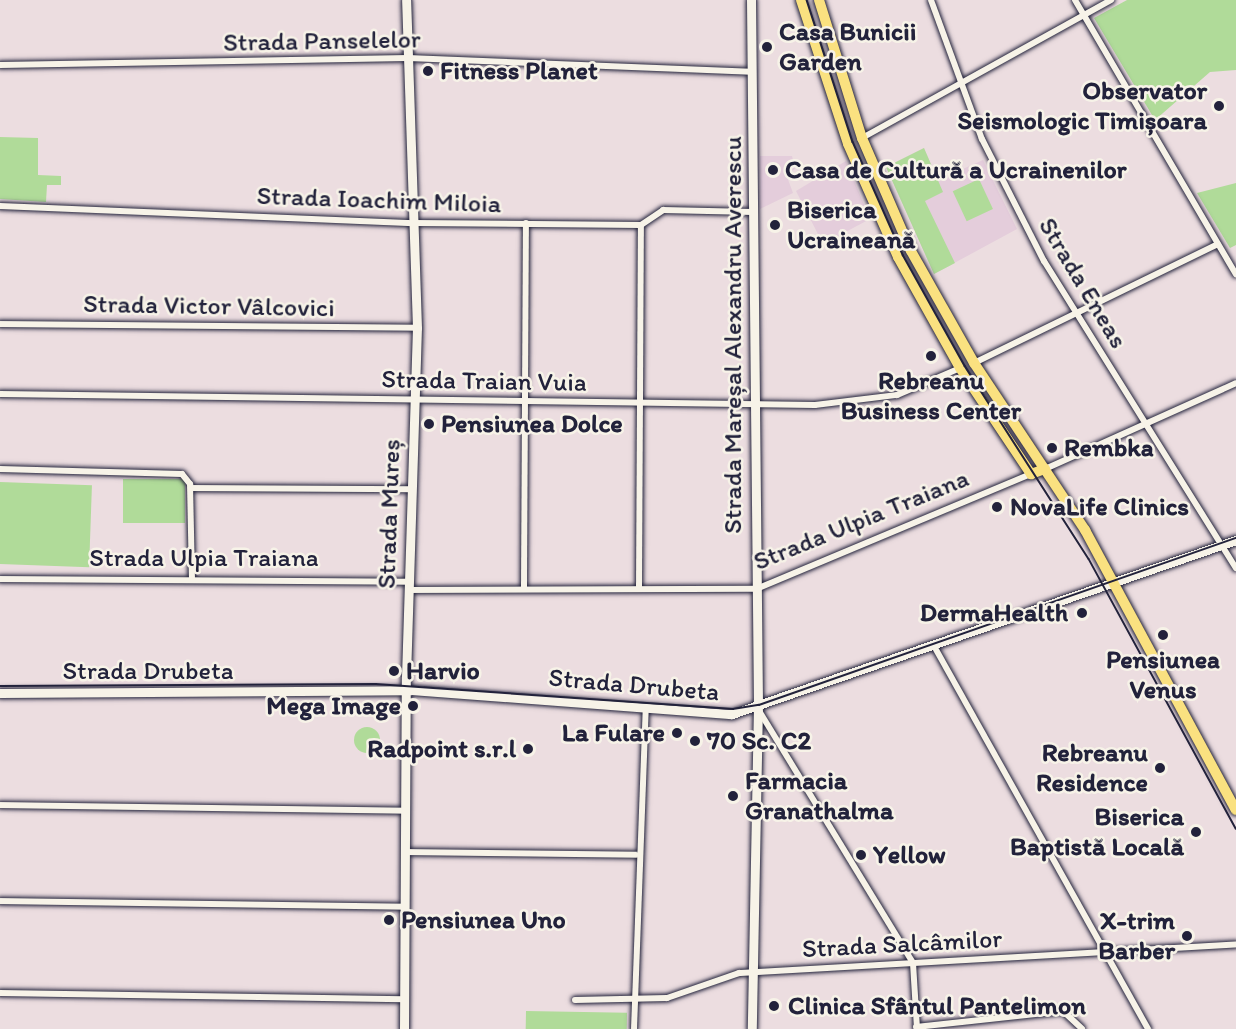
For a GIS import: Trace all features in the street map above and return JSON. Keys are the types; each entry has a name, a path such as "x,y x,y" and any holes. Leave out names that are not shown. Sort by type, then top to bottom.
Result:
{"main road":[{"path":"801,0 875,209 960,368 1030,474"},
{"path":"819,0 862,138 911,251 974,363 1045,469 1114,584 1236,810"},
{"name":"Strada Ulpia Traiana","path":"1030,474 1045,469"}],"street":[{"name":"Strada Mureș","path":"404,1029 406,690 417,328 406,0"},
{"name":"Strada Mareșal Alexandru Averescu","path":"751,0 758,708 752,1029"},
{"name":"Strada Eneas","path":"931,0 960,85 1014,204 1077,314 1236,568"},
{"path":"1076,0 1236,274"},
{"path":"862,138 1111,0"},
{"name":"Strada Panselelor","path":"0,65 408,58 751,72"},
{"name":"Strada Ioachim Miloia","path":"0,206 414,222 641,225"},
{"path":"639,589 642,404 641,225 663,210 753,212"},
{"path":"524,589 525,223"},
{"path":"974,363 1218,244"},
{"name":"Strada Victor Vâlcovici","path":"0,324 417,328"},
{"name":"Strada Traian Vuia","path":"0,394 414,398 755,406 897,395 960,368"},
{"name":"Strada Ulpia Traiana","path":"1045,469 1236,383"},
{"path":"0,470 176,472 186,476 190,488 192,580"},
{"name":"Strada Ulpia Traiana","path":"0,579 192,580 524,589 756,589 1030,474"},
{"path":"190,488 411,489"},
{"name":"Strada Drubeta","path":"0,693 406,690 720,714 758,708 1236,540"},
{"path":"934,646 1148,1029"},
{"path":"634,1029 636,855 646,708"},
{"path":"758,708 912,963 917,1028 979,1026 1063,1011 1082,1029"},
{"path":"0,805 406,811"},
{"path":"405,852 636,855"},
{"path":"0,901 405,907"},
{"name":"Strada Salcâmilor","path":"575,1000 634,1001 667,998 726,975 752,972 1106,954 1236,944"},
{"path":"0,993 404,999"}],"shaded area":[{"path":"924,148 938,180 983,160 1017,229 934,274 886,167"},
{"path":"760,156 792,156 795,169 786,174 793,193 760,209"},
{"path":"846,161 870,219 823,244 796,191"}],"green space":[{"path":"1127,0 1236,0 1236,70 1210,72 1155,120 1094,18"},
{"path":"0,137 38,138 38,175 61,176 61,185 47,185 46,202 0,199"},
{"path":"924,148 943,192 925,201 955,263 934,274 886,167"},
{"path":"979,179 993,209 967,221 953,191"},
{"path":"1236,183 1236,245 1230,248 1197,193"},
{"path":"123,479 185,479 185,523 123,523"},
{"path":"0,482 92,485 89,567 0,564"},
{"path":"367,727 376,731 380,740 376,749 367,753 358,749 354,740 358,731"},
{"path":"526,1011 627,1013 627,1029 526,1029"}],"tram line":[{"path":"807,0 853,142 903,255 965,366 1089,559 1236,829"},
{"path":"0,686 376,684 733,709 759,705 1236,538"}],"place":[{"name":"Casa Bunicii Garden","path":"767,47"},
{"name":"Fitness Planet","path":"428,71"},
{"name":"Observator Seismologic Timișoara","path":"1219,106"},
{"name":"Casa de Cultură a Ucrainenilor","path":"773,170"},
{"name":"Biserica Ucraineană","path":"775,225"},
{"name":"Rebreanu Business Center","path":"931,356"},
{"name":"Pensiunea Dolce","path":"429,424"},
{"name":"Rembka","path":"1052,448"},
{"name":"NovaLife Clinics","path":"997,507"},
{"name":"DermaHealth","path":"1082,613"},
{"name":"Pensiunea Venus","path":"1163,635"},
{"name":"Harvio","path":"394,671"},
{"name":"Mega Image","path":"413,706"},
{"name":"La Fulare","path":"677,733"},
{"name":"70 Sc. C2","path":"695,741"},
{"name":"Radpoint s.r.l","path":"528,749"},
{"name":"Rebreanu Residence","path":"1160,768"},
{"name":"Farmacia Granathalma","path":"733,796"},
{"name":"Biserica Baptistă Locală","path":"1196,832"},
{"name":"Yellow","path":"861,855"},
{"name":"Pensiunea Uno","path":"389,920"},
{"name":"X-trim Barber","path":"1187,936"},
{"name":"Clinica Sfântul Pantelimon","path":"774,1006"}]}
